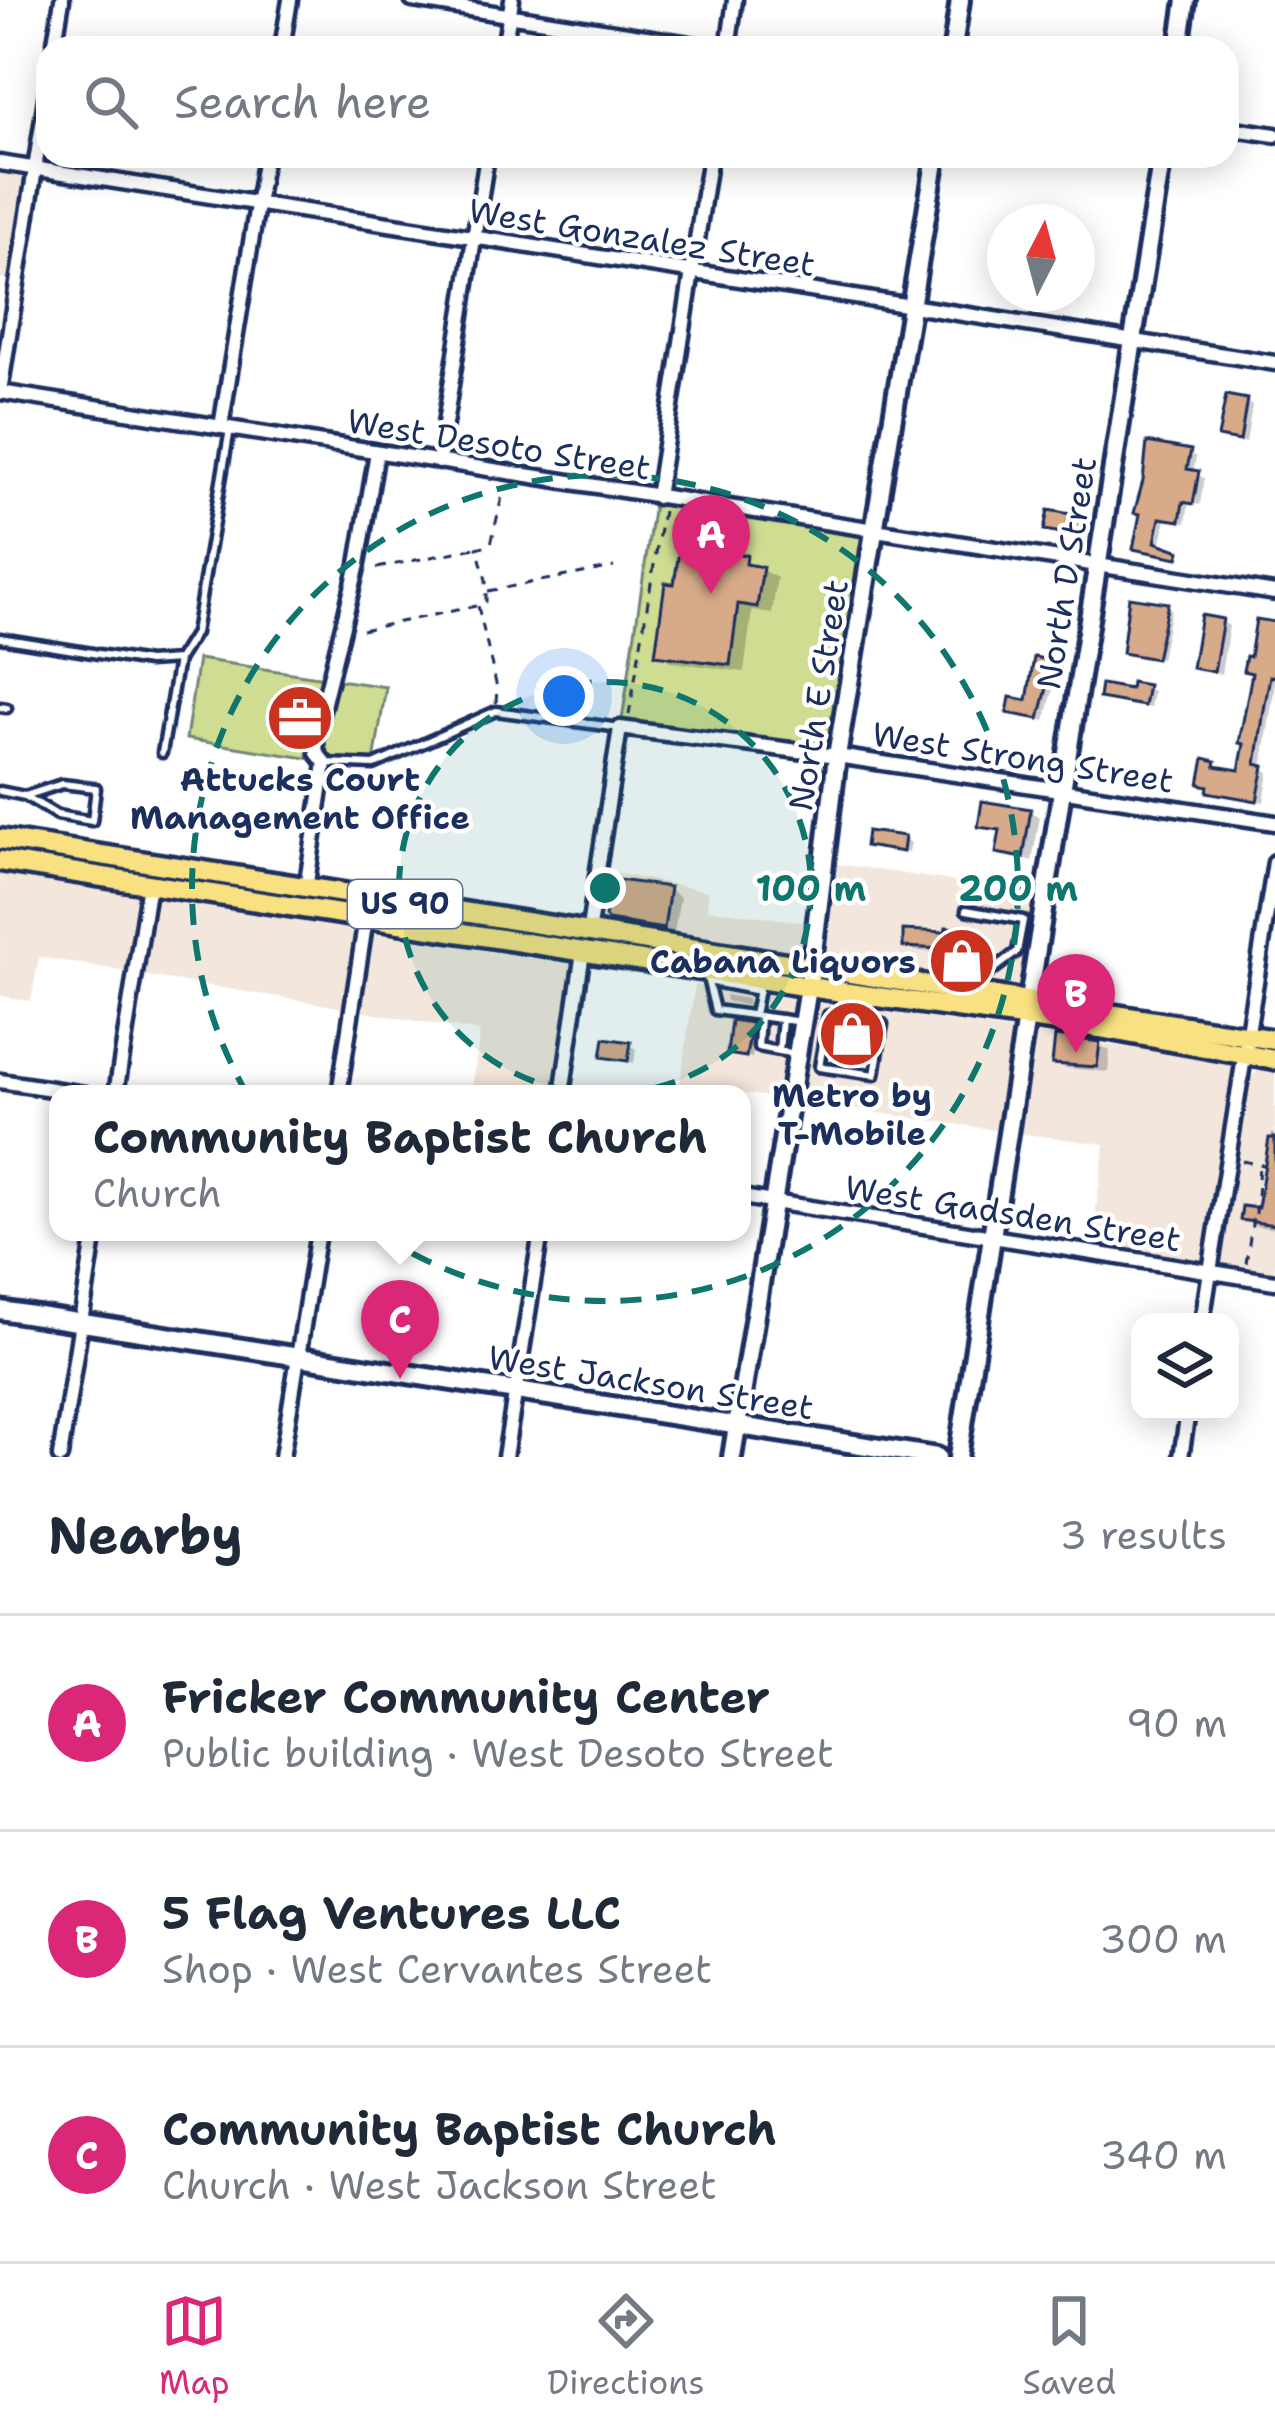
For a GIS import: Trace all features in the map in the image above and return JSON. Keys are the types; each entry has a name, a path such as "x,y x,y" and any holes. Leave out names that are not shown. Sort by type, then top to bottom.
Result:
{"main road":[{"name":"US 90","path":"0,839 479,916 707,976 760,985 809,978 842,992 1028,1008"},
{"name":"US 90","path":"0,861 366,918 586,943 809,978 964,993 1248,1046 1275,1060"},
{"path":"192,891 226,885 292,896 306,889"},
{"path":"366,918 370,910 379,908 452,920 479,916"},
{"name":"US 90","path":"1248,1046 1275,1040"}],"street":[{"path":"56,36 62,0"},
{"path":"284,36 290,0"},
{"path":"412,0 641,36"},
{"path":"506,36 512,0"},
{"path":"730,36 735,0"},
{"path":"955,36 960,0"},
{"path":"1180,36 1186,0"},
{"path":"1239,130 1275,136"},
{"name":"West Gonzalez Street","path":"0,163 1275,363"},
{"path":"0,392 36,163"},
{"path":"226,428 263,168"},
{"path":"439,462 485,168"},
{"path":"661,497 708,168"},
{"name":"North E Street","path":"733,1457 772,1202 788,1053 801,1027 837,756 934,168"},
{"name":"North D Street","path":"958,1457 1160,168"},
{"name":"West Desoto Street","path":"0,392 1275,593"},
{"path":"306,889 325,763 315,739 338,661 377,452"},
{"path":"563,1085 624,728"},
{"name":"West Strong Street","path":"624,728 1275,823"},
{"path":"1203,1313 1275,862"},
{"path":"117,1085 148,884"},
{"path":"340,1085 366,918"},
{"path":"0,1081 49,1089"},
{"name":"West Gadsden Street","path":"751,1199 1275,1282"},
{"path":"60,1457 93,1241"},
{"path":"282,1457 317,1241"},
{"path":"506,1457 540,1241"},
{"name":"West Jackson Street","path":"0,1310 937,1457"},
{"path":"1181,1457 1187,1421"}],"lane":[{"path":"161,753 178,660 196,633 226,428"},
{"path":"0,638 148,662 178,660"},
{"path":"325,763 374,765 496,711 624,728"},
{"path":"0,791 25,796 57,815 92,820 96,788 62,784 25,796"},
{"path":"964,993 1017,952 1023,920 966,910"},
{"path":"1019,938 1039,941"},
{"path":"707,976 715,1010 782,1019 824,1035"},
{"path":"760,985 758,1047 788,1053 782,1019"},
{"path":"838,1016 842,992"},
{"path":"828,1015 838,1016 883,1024 875,1075 819,1067 828,1015"}],"path":[{"path":"377,568 491,544 504,488"},
{"path":"624,728 661,497"},
{"path":"362,630 486,602 477,548"},
{"path":"486,591 614,566"},
{"path":"478,606 496,688 496,711"},
{"path":"1240,1161 1262,1164 1256,1214"},
{"path":"1245,1265 1253,1218 1248,1217"}],"shaded area":[{"path":"0,171 27,176 11,280 0,278"},
{"path":"831,863 1039,894 1024,987 819,957"},
{"path":"605,871 708,891 707,909 809,923 806,955 597,924"},
{"path":"0,873 140,895 128,972 39,957 31,1001 0,996"},
{"path":"153,898 357,930 345,1008 142,975"},
{"path":"371,933 574,965 556,1085 472,1085 480,1032 359,1011"},
{"path":"695,985 799,1000 782,1099 751,1094 751,1085 680,1084"},
{"path":"812,1002 1017,1031 1002,1131 796,1101"},
{"path":"1031,1033 1238,1064 1205,1262 1091,1244 1105,1144 1016,1133"},
{"path":"1259,1069 1275,1072 1275,1273 1224,1265 1219,1254 1248,1082"}],"green space":[{"path":"654,504 865,536 831,747 622,720"},
{"path":"198,659 325,678 309,737 312,759 186,739"},
{"path":"339,680 386,687 373,768 331,762 327,752 327,721"}],"building":[{"path":"1226,395 1247,399 1240,441 1218,437"},
{"path":"1147,442 1191,450 1187,469 1199,471 1193,504 1183,502 1180,521 1160,518 1155,542 1180,551 1178,558 1133,549 1140,514 1134,513"},
{"path":"1048,510 1082,516 1079,536 1044,530"},
{"path":"690,530 716,533 715,539 724,540 723,552 747,555 746,564 763,567 757,607 738,604 730,665 655,655 665,583 674,584 681,538 689,539"},
{"path":"1129,597 1168,603 1156,659 1122,653"},
{"path":"1201,615 1223,619 1214,672 1192,668"},
{"path":"1256,619 1275,622 1275,677 1270,676 1256,764 1264,766 1257,801 1207,792 1208,786 1199,784 1204,758 1216,761 1215,766 1239,770 1252,673 1243,671"},
{"path":"1034,657 1054,661 1039,719 1007,713 1010,697 1027,700"},
{"path":"1131,682 1148,685 1144,706 1099,698 1101,684 1130,689"},
{"path":"982,801 1031,809 1023,858 996,853 1000,830 978,827"},
{"path":"867,831 905,836 903,852 865,846"},
{"path":"611,879 670,887 664,929 608,920"},
{"name":"Cabana Liquors","path":"946,927 964,929 962,946 984,949 977,973 939,973 943,949 903,947 903,930 945,932"},
{"path":"731,1020 752,1023 746,1057 727,1054"},
{"path":"1055,1036 1100,1042 1097,1067 1052,1064"},
{"path":"604,1038 631,1042 628,1061 601,1057"},
{"path":"1269,1138 1275,1138 1275,1225 1240,1220 1242,1206 1258,1208"}],"place":[{"name":"Fricker Community Center","path":"711,594"},
{"name":"Attucks Court Management Office","path":"300,718"},
{"name":"Cabana Liquors","path":"962,961"},
{"name":"Metro by T-Mobile","path":"852,1034"},
{"name":"5 Flag Ventures LLC","path":"1076,1053"},
{"name":"Community Baptist Church","path":"400,1379"}]}
